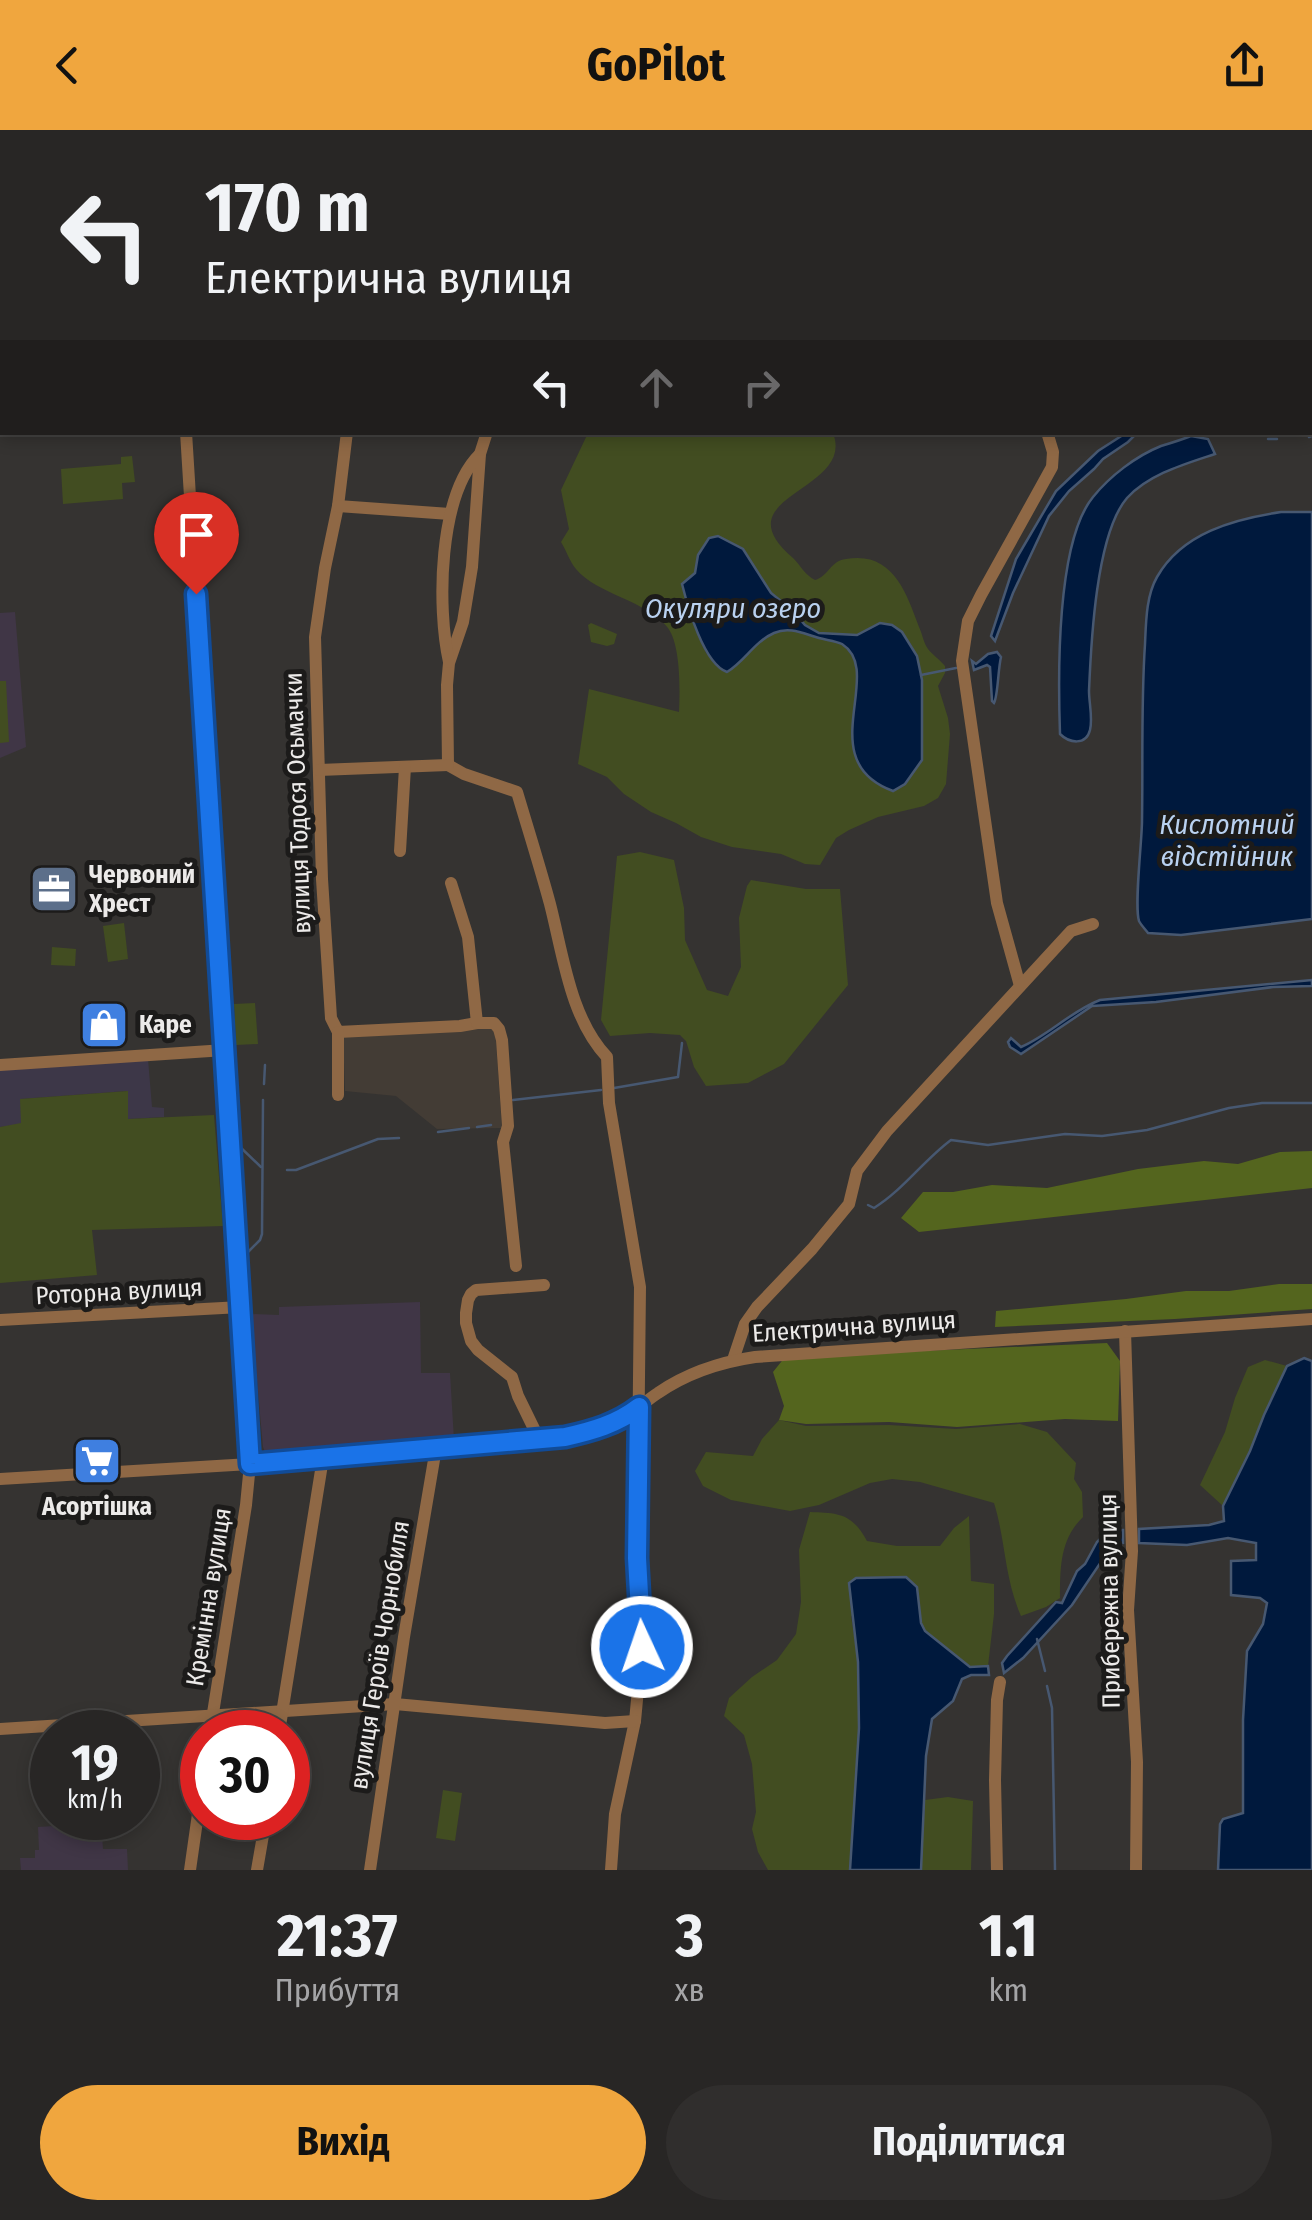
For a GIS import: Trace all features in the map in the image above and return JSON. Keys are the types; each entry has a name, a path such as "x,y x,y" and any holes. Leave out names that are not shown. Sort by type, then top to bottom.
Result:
{"street":[{"name":"Кремінна вулиця","path":"186,435 250,1464 214,1710"},
{"name":"вулиця Тодося Осьмачки","path":"338,1094 338,1032 329,1003 315,637 347,435"},
{"path":"448,765 447,685 472,567 480,454 487,435"},
{"path":"1020,986 997,903 962,661 968,622 980,595 1052,468 1053,452 1047,435"},
{"path":"450,663 442,614 450,514 467,470 480,454"},
{"path":"338,506 450,514"},
{"path":"319,770 448,765 517,792 565,970 594,1044 607,1056 608,1093 640,1286 637,1558 642,1647 635,1721 615,1814 611,1870"},
{"path":"400,851 406,767"},
{"path":"451,883 468,937 477,1023"},
{"path":"733,1360 757,1306 849,1204 857,1171 887,1131 1071,931 1093,924"},
{"path":"338,1032 477,1023 494,1023 499,1029 508,1126 504,1142 516,1266"},
{"path":"0,1065 225,1050"},
{"path":"539,1440 512,1377 472,1341 466,1312 470,1294 476,1290 544,1285"},
{"name":"Роторна вулиця","path":"0,1320 240,1293"},
{"name":"Електрична вулиця","path":"0,1479 250,1464 565,1437 626,1417 674,1383 702,1370 733,1360 785,1353 1312,1320"},
{"name":"Прибережна вулиця","path":"1125,1331 1132,1552 1128,1610 1137,1762 1136,1870"},
{"name":"вулиця Героїв Чорнобиля","path":"370,1870 436,1448"},
{"path":"283,1710 323,1458"},
{"path":"996,1870 994,1780 1000,1682"},
{"path":"299,1710 395,1704 605,1722 635,1721"},
{"path":"0,1729 180,1717"},
{"path":"190,1870 194,1840"},
{"path":"257,1870 262,1840"}],"shaded area":[{"path":"15,612 26,747 0,758 0,613"},
{"path":"495,1028 502,1128 437,1129 396,1096 345,1091 343,1035"},
{"path":"148,1059 152,1107 164,1108 164,1117 128,1119 127,1091 21,1099 22,1124 0,1127 0,1069"},
{"path":"420,1302 421,1373 450,1373 454,1440 267,1456 251,1314 279,1315 279,1307"},
{"path":"39,1840 102,1840 103,1849 127,1849 128,1870 21,1870 20,1858 35,1858 35,1850 39,1850"}],"green space":[{"path":"587,435 833,435 835,453 826,469 779,506 771,520 774,537 815,580 841,560 862,558 875,561 895,576 927,647 945,666 938,686 950,734 946,784 938,798 849,830 836,838 820,865 805,864 781,854 732,847 701,837 651,812 607,777 578,764 589,689 679,712 679,669 672,636 659,619 596,585 574,566 561,542 569,529 561,490","holes":["709,538 743,549 771,593 819,633 857,635 880,623 902,633 911,644 920,673 922,750 852,745 856,661 843,644 780,630 760,640 734,668 706,653 682,585 695,573 698,555"]},
{"path":"132,456 135,482 122,483 123,499 63,504 61,469 121,464 121,457"},
{"path":"591,623 617,634 614,644 591,642"},
{"path":"0,681 6,681 9,742 0,743"},
{"path":"640,852 674,860 684,908 685,940 707,990 728,996 741,967 739,918 751,880 806,889 840,889 848,985 784,1064 748,1083 706,1086 680,1035 610,1036 601,1020 617,856"},
{"path":"124,923 128,959 108,962 103,926"},
{"path":"52,947 76,949 75,966 51,965"},
{"path":"255,1003 258,1044 236,1045 234,1004"},
{"path":"128,1091 128,1119 214,1115 223,1226 92,1230 97,1275 0,1283 0,1127 21,1123 20,1099"},
{"path":"1312,1151 1312,1188 919,1232 901,1218 923,1192 953,1192 992,1185 1047,1188 1138,1169 1204,1161 1238,1164 1280,1152"},
{"path":"1312,1284 1312,1309 995,1327 996,1311"},
{"path":"1107,1343 1120,1361 1118,1421 1065,1419 957,1427 779,1420 784,1406 773,1372 785,1357"},
{"path":"1265,1360 1287,1366 1223,1506 1200,1485 1225,1432 1248,1367"},
{"path":"779,1420 806,1426 956,1429 1020,1424 1047,1432 1076,1463 1074,1479 1082,1492 1083,1517 1066,1544 1060,1598 1021,1616 994,1503 920,1482 892,1479 790,1511 731,1500 703,1486 695,1471 706,1452 753,1456"},
{"path":"810,1512 843,1516 856,1525 867,1541 897,1546 940,1546 969,1516 971,1581 994,1584 988,1666 970,1667 925,1631 919,1610 851,1616 858,1662 859,1728 850,1870 768,1870 752,1829 756,1812 752,1764 744,1735 724,1716 729,1698 777,1660 796,1634 801,1602 799,1550"},
{"path":"443,1790 462,1793 455,1841 436,1838"},
{"path":"948,1797 973,1801 971,1870 921,1870 925,1800"}],"water":[{"path":"1123,435 1135,435 1069,491 1049,516 995,641 991,636 1016,559 1056,491 1098,451"},
{"path":"1191,436 1208,439 1215,454 1146,482 1127,498 1108,537 1094,618 1090,730 1081,741 1068,739 1060,734 1062,611 1072,545 1081,518 1093,497 1124,467 1152,450"},
{"name":"Кислотний відстійник","path":"1281,512 1312,512 1312,919 1181,935 1148,933 1139,921 1137,902 1146,619 1151,593 1168,562 1195,539 1228,524"},
{"name":"Окуляри озеро","path":"718,536 743,549 771,593 819,633 857,635 880,623 902,632 917,656 922,680 922,760 905,784 893,791 869,777 857,759 852,739 857,675 853,657 842,644 786,630 767,637 727,672 711,658 698,634 682,584 695,573 698,555 709,538"},
{"path":"997,652 1001,657 994,703 990,667 974,670 972,661 976,664"},
{"path":"1312,980 1312,986 1092,1006 1021,1054 1008,1042 1011,1038 1021,1047 1100,1000"},
{"path":"1304,1358 1312,1361 1312,1870 1218,1870 1220,1824 1223,1819 1243,1813 1247,1651 1263,1624 1267,1603 1260,1598 1231,1595 1231,1561 1256,1560 1256,1543 1228,1538 1187,1545 1139,1543 1139,1529 1224,1521 1223,1506 1287,1366"},
{"path":"1115,1530 1123,1530 1123,1543 1111,1547 1072,1605 1004,1673 1002,1663 1007,1656 1056,1602 1062,1603 1097,1542"},
{"path":"906,1577 917,1587 925,1631 970,1667 988,1666 989,1675 962,1679 953,1701 932,1719 926,1756 921,1870 850,1870 859,1728 858,1662 849,1583 856,1578"}],"waterway":[{"path":"1268,439 1277,439"},
{"path":"921,675 956,668"},
{"path":"614,1088 678,1077 682,1043"},
{"path":"264,1084 265,1065"},
{"path":"513,1100 601,1090"},
{"path":"248,1252 262,1234 263,1100"},
{"path":"868,1205 874,1208 885,1201 951,1140 988,1145 1065,1134 1102,1136 1147,1130 1229,1108 1262,1103 1312,1103"},
{"path":"477,1127 491,1125"},
{"path":"438,1132 469,1128"},
{"path":"287,1170 378,1139 399,1138"},
{"path":"238,1145 261,1167"},
{"path":"1037,1639 1045,1671"},
{"path":"1047,1686 1052,1708 1055,1870"}],"place":[{"name":"Червоний Хрест","path":"54,889"},
{"name":"Каре","path":"104,1025"},
{"name":"Асортішка","path":"97,1461"}],"route":[{"path":"196,594 250,1464 565,1437 594,1430 639,1407 637,1558 642,1647"}]}
